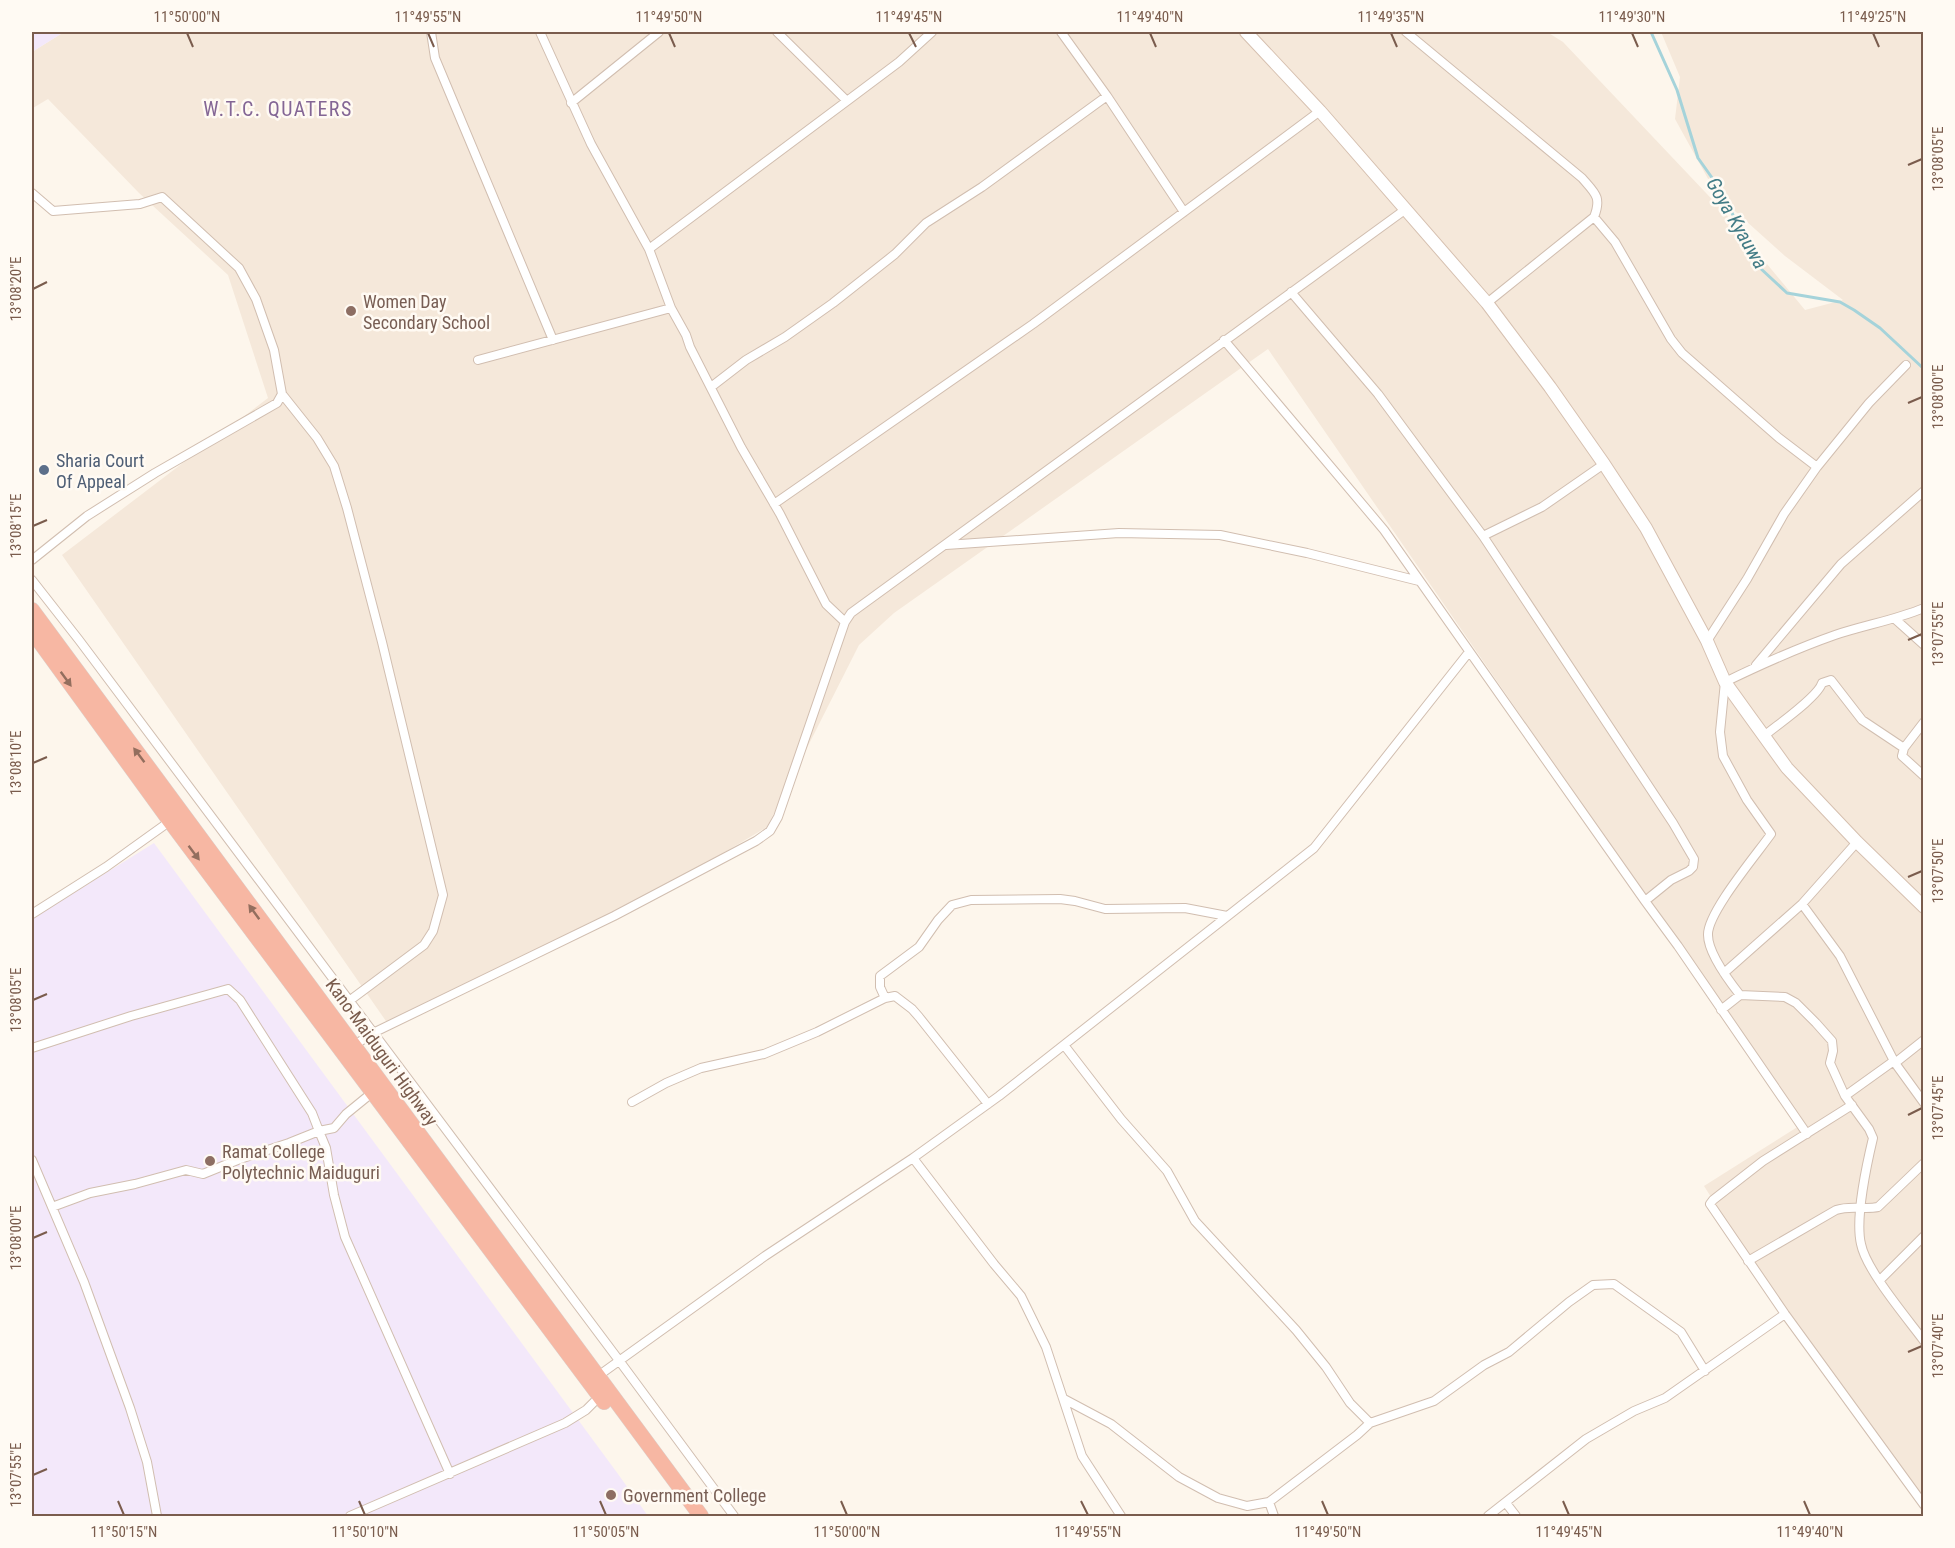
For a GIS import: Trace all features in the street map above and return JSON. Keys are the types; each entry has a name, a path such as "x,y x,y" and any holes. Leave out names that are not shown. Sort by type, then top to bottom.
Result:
{"highway":[{"name":"Kano-Maiduguri Highway","path":"32,610 373,1092 688,1516"},
{"name":"Kano-Maiduguri Highway","path":"32,632 354,1046 701,1516"}],"street":[{"path":"431,32 435,58 553,340"},
{"path":"540,32 591,144 649,249 671,308 741,447 774,504 826,604 845,622"},
{"path":"571,103 659,32"},
{"path":"777,32 848,101"},
{"path":"649,249 899,62 932,32"},
{"path":"1061,32 1107,96 1184,212"},
{"path":"1248,32 1487,303 1550,387 1646,528 1707,641 1725,682 1787,768 1923,907"},
{"path":"1406,32 1582,178 1597,195 1598,207 1594,217 1487,303"},
{"path":"711,387 746,360 785,338 833,303 895,254 926,223 982,187 1107,96"},
{"path":"774,504 1033,324 1320,111"},
{"path":"32,193 53,211 140,204 162,197 239,268 256,299 274,350 282,394 317,438 334,465 382,642 442,895 433,931 424,945 349,1001"},
{"path":"354,1046 373,1033 614,916 756,841 770,831 778,817 845,622 851,613 1406,209"},
{"path":"1594,217 1615,242 1671,339 1682,353 1779,438 1817,467"},
{"path":"1291,292 1378,394 1483,536 1673,823 1694,859 1693,867 1689,871 1671,880 1645,901"},
{"path":"478,360 671,308"},
{"path":"1224,340 1384,530 1678,946 1806,1134"},
{"path":"1707,641 1747,579 1784,514 1817,467 1869,403 1906,365"},
{"path":"32,560 87,516 155,473 276,403 282,394"},
{"path":"1483,536 1542,507 1604,464"},
{"path":"1754,668 1841,564 1923,491"},
{"path":"946,545 1119,533 1220,535 1307,553 1419,581"},
{"path":"32,579 734,1516"},
{"path":"1725,682 1836,635 1895,619 1923,608"},
{"path":"1895,619 1923,645"},
{"path":"598,1376 618,1359 765,1256 913,1158 988,1104 1314,848 1469,652"},
{"path":"1764,736 1806,701 1820,688 1822,683 1831,680 1862,720 1904,748"},
{"path":"1725,682 1720,732 1723,756 1742,792 1771,834 1738,877 1710,923 1707,935 1715,957 1740,995"},
{"path":"1923,722 1904,748 1902,756 1923,776"},
{"path":"32,914 105,867 176,816"},
{"path":"1724,973 1802,904 1857,842"},
{"path":"885,998 880,987 880,976 919,946 952,904 971,900 1060,899 1105,909 1185,908 1227,916"},
{"path":"1802,904 1840,956 1895,1063 1923,1103"},
{"path":"32,1048 131,1016 228,989 240,1000 312,1113 327,1148 334,1195 345,1237 450,1474"},
{"path":"1721,1010 1740,995 1785,997 1796,1003 1832,1041 1833,1052 1830,1063 1845,1096 1873,1138 1861,1206 1860,1243 1880,1280 1923,1341"},
{"path":"632,1102 666,1083 701,1068 764,1054 817,1032 885,998 895,996 912,1009 988,1104"},
{"path":"1845,1096 1891,1063 1895,1063 1923,1040"},
{"path":"1064,1046 1121,1119 1167,1171 1195,1221 1296,1330 1326,1367 1350,1402 1370,1423"},
{"path":"52,1208 90,1193 186,1170 203,1174 319,1131 334,1128 346,1114 373,1092"},
{"path":"1851,1105 1763,1161 1710,1204 1785,1314 1923,1504"},
{"path":"913,1158 1021,1296 1046,1347 1082,1456 1121,1516"},
{"path":"32,1160 84,1282 130,1408 147,1462 157,1516"},
{"path":"1748,1261 1836,1210 1847,1206 1878,1207 1923,1163"},
{"path":"1880,1280 1923,1236"},
{"path":"1064,1399 1111,1424 1179,1477 1218,1498 1247,1506 1269,1502 1370,1423 1434,1401 1484,1365 1509,1352 1593,1285 1614,1284 1681,1332 1705,1371"},
{"path":"1488,1516 1586,1438 1634,1411 1665,1398 1785,1314"},
{"path":"351,1516 565,1423 586,1410 600,1396"},
{"path":"1269,1502 1274,1516"},
{"path":"1506,1503 1516,1516"}],"shaded area":[{"path":"32,32 64,32 32,52"},
{"path":"64,32 1547,32 1563,42 1724,212 1805,310 1843,300 1785,256 1717,195 1675,119 1680,77 1661,32 1923,32 1923,1511 1799,1335 1704,1186 1799,1126 1707,986 1268,349 894,613 859,645 767,827 613,919 388,1024 62,555 268,398 228,275 139,193 48,99 32,107 32,52"},
{"name":"Ramat College Polytechnic Maiduguri","path":"154,843 648,1516 32,1516 32,919"}],"waterway":[{"name":"Goya Kyauwa","path":"1651,32 1677,90 1698,158 1720,189 1759,267 1787,293 1840,302 1854,310 1880,328 1924,369"}],"place":[{"name":"Women Day Secondary School","path":"351,311"},
{"name":"Sharia Court Of Appeal","path":"44,470"},
{"name":"Ramat College Polytechnic Maiduguri","path":"210,1161"},
{"name":"Government College","path":"611,1495"}],"district":[{"name":"W.T.C. QUATERS","path":"278,109"}]}
